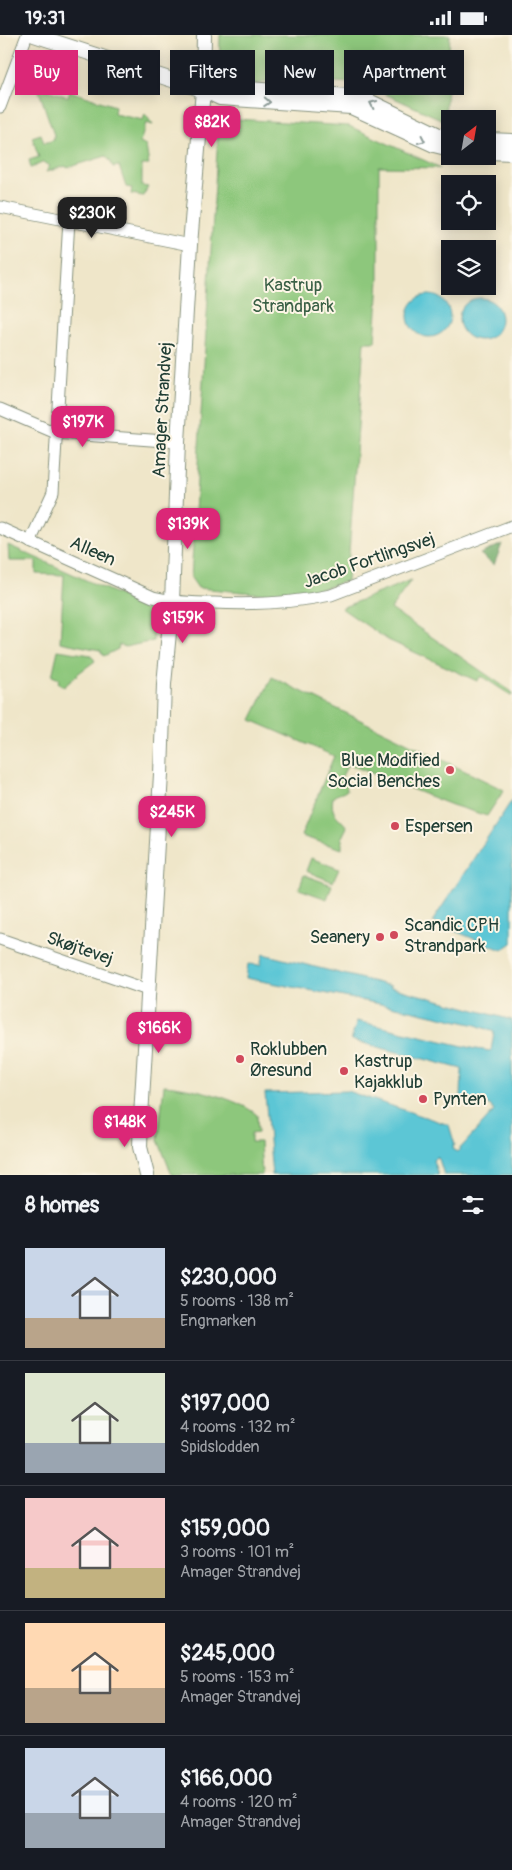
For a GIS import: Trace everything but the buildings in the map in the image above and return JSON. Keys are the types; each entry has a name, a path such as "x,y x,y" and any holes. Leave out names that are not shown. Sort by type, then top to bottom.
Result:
{"street":[{"path":"0,107 27,35"},
{"path":"34,35 170,79"},
{"name":"Amager Strandvej","path":"204,35 204,50"},
{"path":"255,89 350,95 367,100 441,135"},
{"name":"Amager Strandvej","path":"147,1175 140,1147 141,1117 161,774 164,684 172,602 178,442 190,245 203,95"},
{"path":"214,95 220,98 351,107 441,147"},
{"path":"496,140 512,141"},
{"path":"496,152 512,153"},
{"path":"0,207 190,245"},
{"path":"30,542 53,492 69,220"},
{"path":"0,409 56,433 178,442"},
{"name":"Jacob Fortlingsvej","path":"172,602 270,603 302,601 330,595 512,526"},
{"name":"Alleen","path":"0,528 153,597 172,602"},
{"name":"Skøjtevej","path":"0,939 148,990"},
{"name":"Amager Strandvej","path":"141,1117 156,1175"}],"green space":[{"path":"220,35 450,35 449,50 344,50 344,83 334,82 334,50 265,50 265,82 258,84 255,84 255,50 220,50"},
{"path":"78,94 115,106 114,114 143,120 145,114 153,125 146,123 140,143 146,146 149,165 142,165 142,186 148,187 143,196 131,194 132,188 126,187 119,166 113,167 106,156 67,168 66,166 46,172 50,166 44,162 31,168 29,160 39,157 32,137 41,134 44,143 54,140 40,95 62,95 68,97 69,95"},
{"path":"387,95 447,95 446,110 441,110 441,119"},
{"name":"Kastrup Strandpark","path":"219,118 349,126 441,168 379,167 379,279 375,342 364,342 347,581 307,593 276,595 198,588 191,578"},
{"path":"502,544 494,565 480,554"},
{"path":"8,545 148,608 155,620 153,641 125,647 119,645 118,649 104,656 100,650 60,642 64,575 36,574 36,561 9,561"},
{"path":"411,580 391,609 512,692 512,696 481,676 477,681 388,640 341,608"},
{"path":"58,650 91,655 95,661 64,687 58,682 59,679 52,676"},
{"path":"272,677 504,790 487,816 452,805 348,764 340,780 346,783 347,790 333,797 332,803 333,811 347,827 342,837 342,849 301,836 334,756 251,720"},
{"path":"311,858 339,869 333,882 306,871"},
{"path":"304,875 332,885 327,899 299,889"},
{"path":"164,1085 213,1094 238,1103 257,1115 258,1132 251,1133 251,1142 260,1142 262,1175 172,1175 158,1140"}],"water":[{"path":"425,295 433,295 444,301 450,316 444,331 433,337 425,337 414,331 408,320 408,312 414,301"},
{"path":"476,298 484,298 495,304 501,319 495,334 484,340 476,340 465,334 459,323 459,315 465,304"},
{"path":"512,800 512,943 502,950 432,922"},
{"path":"263,954 391,986 512,1020 512,1175 444,1175 437,1157 433,1160 438,1175 272,1175 265,1093 347,1091 449,1125 455,1145 453,1146 454,1150 457,1152 494,1111 490,1105 461,1098 462,1069 351,1040 357,1021 491,1051 494,1032 476,1025 406,1009 246,978 248,964 260,965"}],"place":[{"name":"Blue Modified Social Benches","path":"450,770"},
{"name":"Espersen","path":"395,826"},
{"name":"Scandic CPH Strandpark","path":"394,935"},
{"name":"Seanery","path":"380,937"},
{"name":"Roklubben Øresund","path":"240,1059"},
{"name":"Kastrup Kajakklub","path":"344,1071"},
{"name":"Pynten","path":"423,1099"}]}
